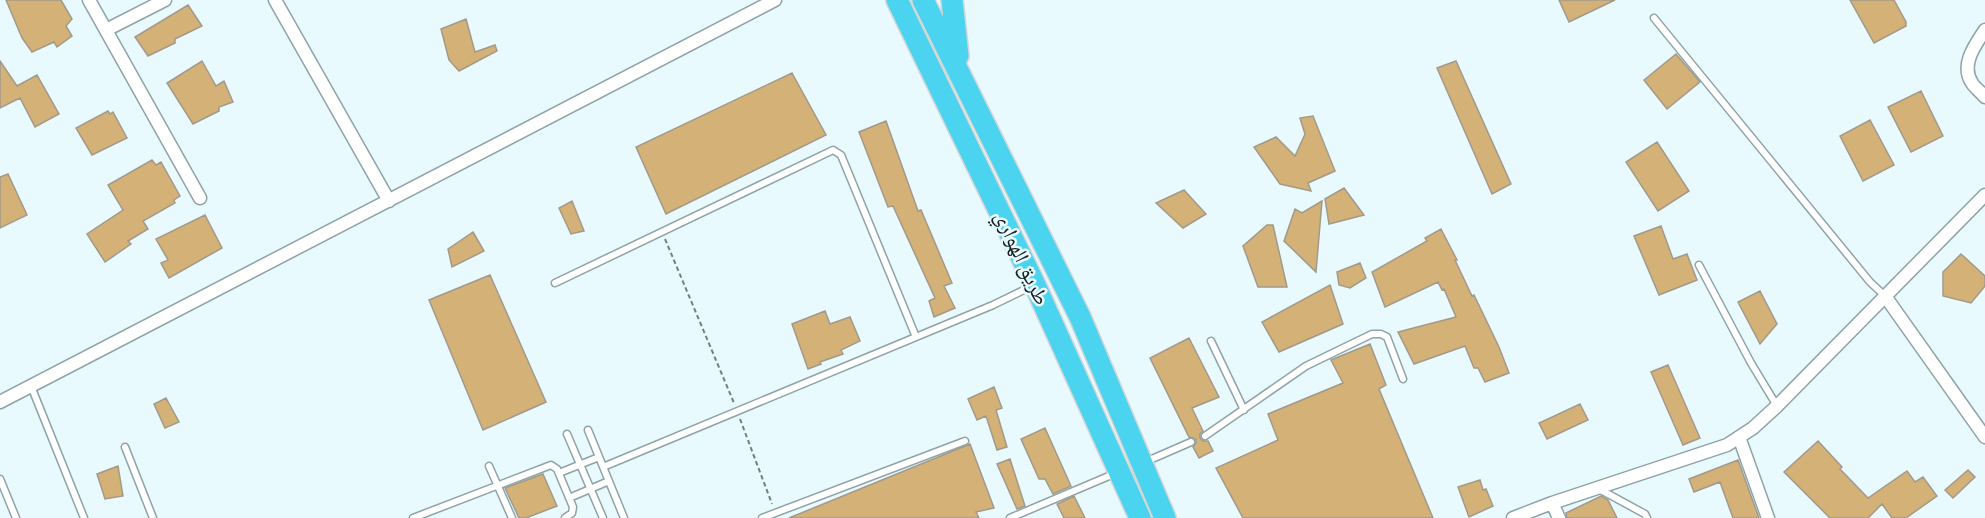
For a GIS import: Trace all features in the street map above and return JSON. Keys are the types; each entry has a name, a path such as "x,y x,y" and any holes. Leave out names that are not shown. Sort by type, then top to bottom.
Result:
{"highway":[{"name":"طريق الهواري","path":"897,0 1035,285 1140,518"},
{"name":"طريق الهواري","path":"923,0 1080,317 1165,518"},
{"path":"952,0 960,72"}],"street":[{"path":"89,0 200,198"},
{"path":"106,30 165,0"},
{"path":"275,0 389,201"},
{"path":"0,402 775,0"},
{"path":"1985,30 1972,49 1968,71 1971,82 1985,97"},
{"path":"1513,518 1727,445 1753,428 1985,195"},
{"path":"1885,296 1985,437"},
{"path":"1739,437 1768,518"},
{"path":"1552,503 1559,518"}],"lane":[{"path":"1654,18 1870,282 1885,296"},
{"path":"555,283 830,151 837,151 841,155 916,337"},
{"path":"1699,265 1751,363 1777,406"},
{"path":"603,468 1035,285"},
{"path":"1205,436 1306,366 1372,334 1387,337 1403,379"},
{"path":"1211,341 1244,410"},
{"path":"31,387 84,518"},
{"path":"588,430 624,518"},
{"path":"567,434 603,518"},
{"path":"762,518 965,441"},
{"path":"1142,463 1191,442"},
{"path":"125,447 153,518"},
{"path":"559,473 599,457"},
{"path":"413,518 547,465 554,466 559,473 569,498 573,511 565,518"},
{"path":"489,466 512,518"},
{"path":"1010,518 1120,471"},
{"path":"0,479 16,518"},
{"path":"569,498 609,481"},
{"path":"1597,488 1645,514 1647,518"}],"path":[{"path":"662,231 737,412 775,513"}],"building":[{"path":"6,0 61,0 72,19 66,26 72,36 57,47 54,42 32,52 22,38"},
{"path":"1559,0 1615,0 1569,22"},
{"path":"1850,0 1894,0 1906,26 1874,43"},
{"path":"188,5 202,26 148,56 135,37"},
{"path":"466,19 475,52 495,45 497,51 459,71 449,60 441,29"},
{"path":"1676,54 1700,82 1667,109 1644,80"},
{"path":"0,61 17,86 37,75 59,114 35,127 20,98 0,108"},
{"path":"202,61 216,86 224,81 233,102 219,107 219,111 193,124 167,83"},
{"path":"1456,61 1511,184 1492,194 1437,68"},
{"path":"792,73 826,135 666,214 636,147"},
{"path":"1921,91 1943,136 1911,152 1888,107"},
{"path":"108,111 110,114 113,112 127,138 92,155 76,128"},
{"path":"1313,116 1335,171 1308,183 1311,191 1280,184 1254,147 1276,137 1295,156 1305,134 1300,118"},
{"path":"1870,120 1894,165 1863,181 1840,136"},
{"path":"886,121 918,211 921,210 952,283 944,286 955,308 934,317 929,301 935,298 893,206 888,207 859,132"},
{"path":"1657,142 1689,191 1658,211 1626,162"},
{"path":"152,160 156,165 161,162 180,196 174,200 175,203 143,221 148,229 128,241 131,244 105,262 87,234 123,210 108,185"},
{"path":"8,174 27,215 0,228 0,177"},
{"path":"1344,188 1364,215 1329,224 1325,199"},
{"path":"1184,190 1206,214 1183,228 1156,203"},
{"path":"572,201 584,231 571,234 559,208"},
{"path":"1322,201 1316,272 1284,241 1295,209 1302,213"},
{"path":"205,215 222,248 169,278 161,263 168,260 156,239"},
{"path":"1267,225 1273,225 1287,287 1258,287 1243,246"},
{"path":"1661,226 1673,259 1687,254 1697,280 1659,295 1634,236"},
{"path":"1441,229 1499,347 1509,373 1485,382 1478,368 1474,368 1465,346 1414,364 1398,332 1456,317 1444,289 1442,290 1438,282 1385,307 1372,272 1427,241 1425,238"},
{"path":"473,232 484,251 452,267 448,249"},
{"path":"1961,254 1985,276 1985,286 1971,303 1943,296 1943,272"},
{"path":"1360,263 1366,278 1350,288 1339,285 1337,272"},
{"path":"490,275 546,402 483,430 429,300"},
{"path":"1330,285 1343,324 1279,352 1262,322"},
{"path":"1760,291 1777,324 1760,344 1738,302"},
{"path":"825,311 830,324 850,317 860,341 841,350 843,354 808,369 792,324"},
{"path":"1189,338 1219,397 1192,408 1203,431 1200,438 1208,441 1213,451 1199,458 1193,447 1196,439 1189,437 1150,358"},
{"path":"1370,344 1386,385 1379,389 1433,518 1243,518 1216,468 1278,440 1268,414 1343,383 1331,360"},
{"path":"1668,365 1700,438 1683,445 1651,372"},
{"path":"994,387 1002,408 996,410 1007,447 997,450 986,416 977,420 968,399"},
{"path":"166,398 179,422 165,428 154,404"},
{"path":"1580,404 1588,420 1547,439 1539,423"},
{"path":"1045,428 1071,486 1053,494 1045,479 1039,479 1021,439"},
{"path":"1818,441 1842,467 1840,469 1868,498 1907,471 1915,482 1923,477 1937,496 1906,518 1892,518 1882,504 1868,518 1830,518 1784,472"},
{"path":"970,444 994,508 976,512 979,518 789,518"},
{"path":"1010,459 1025,506 1017,509 997,464"},
{"path":"1738,460 1759,518 1733,518 1720,482 1694,492 1689,479"},
{"path":"118,466 123,496 105,499 97,474"},
{"path":"1968,470 1975,477 1953,498 1945,490"},
{"path":"543,474 557,506 526,518 519,518 505,488"},
{"path":"1480,480 1493,506 1469,517 1458,487"},
{"path":"1074,496 1085,518 1064,518 1057,504"},
{"path":"1601,496 1608,500 1617,518 1567,518 1566,513"}]}
